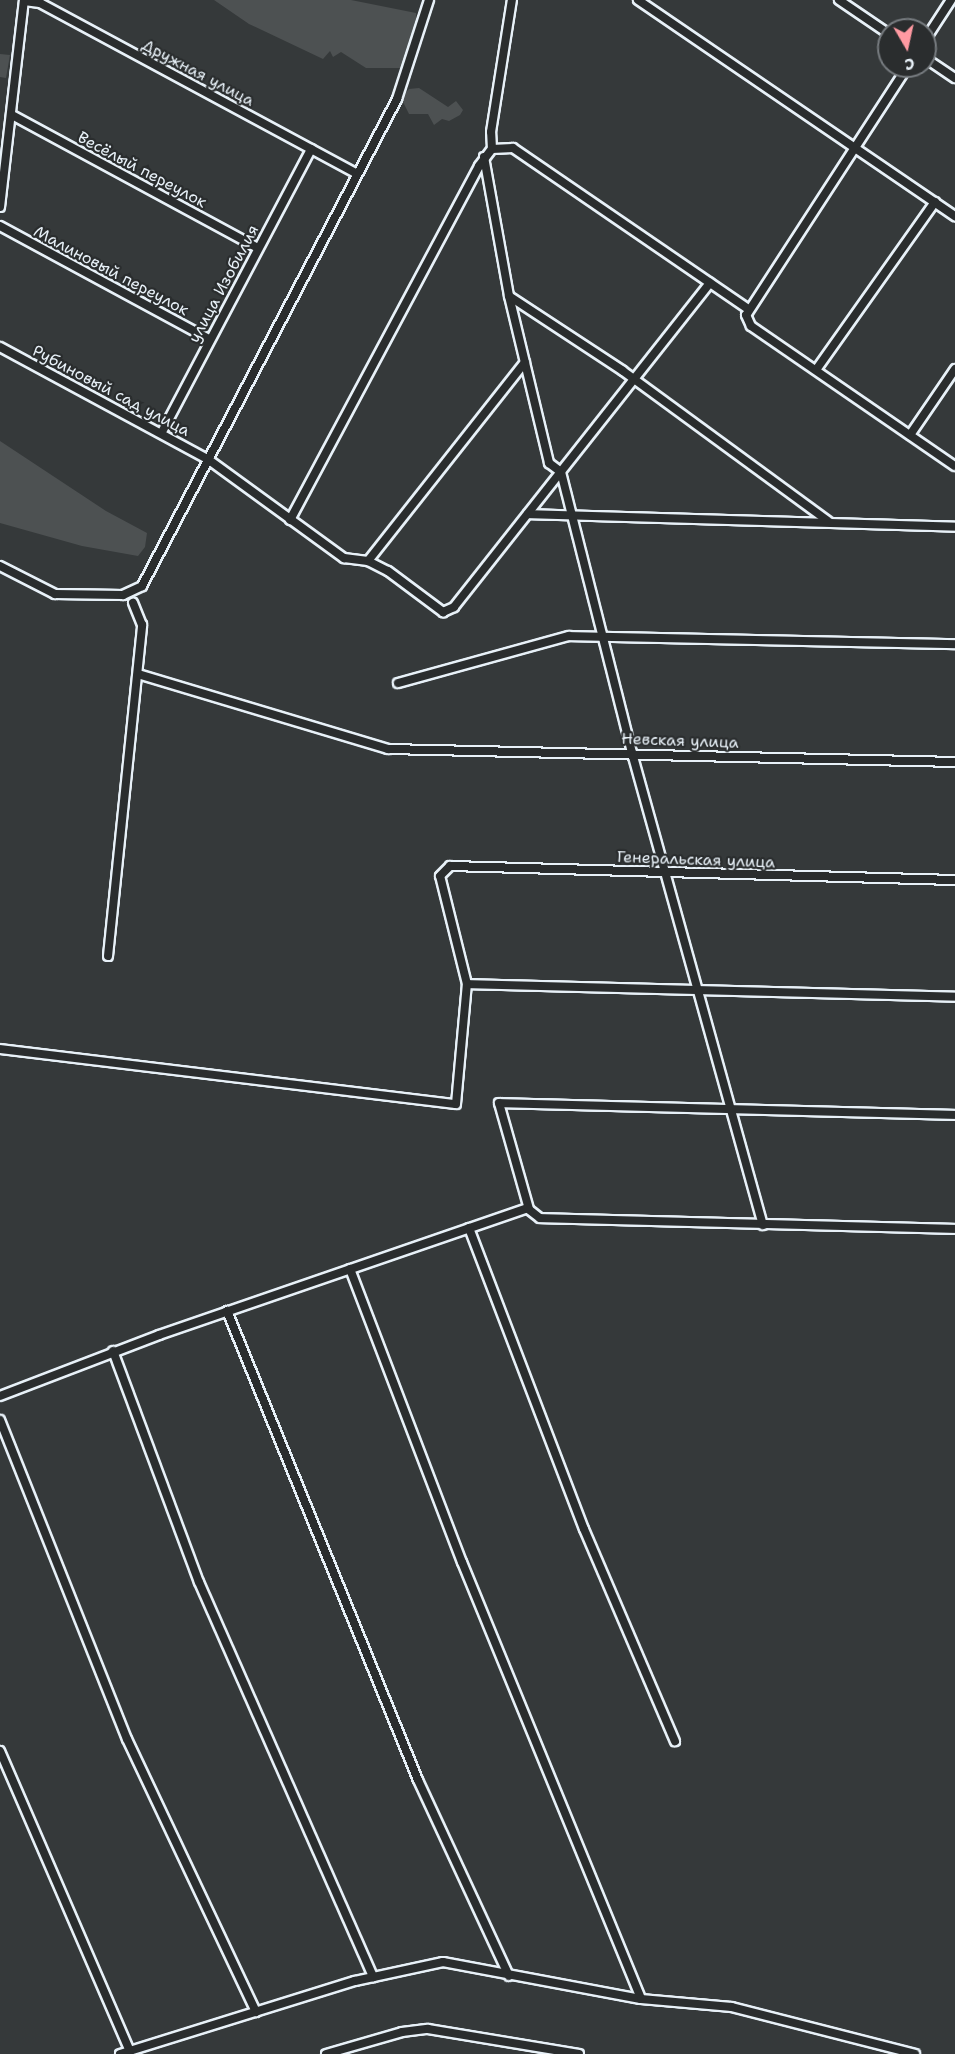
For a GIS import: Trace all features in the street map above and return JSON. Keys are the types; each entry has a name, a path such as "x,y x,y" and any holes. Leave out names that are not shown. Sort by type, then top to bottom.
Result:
{"street":[{"path":"0,566 55,594 96,597 134,592 142,586 397,99 429,0"},
{"path":"492,149 491,132 512,0"},
{"path":"638,0 955,216"},
{"path":"839,0 877,26"},
{"path":"937,22 951,0"},
{"path":"0,207 24,1"},
{"name":"Дружная улица","path":"24,1 40,3 357,174"},
{"path":"937,66 955,78"},
{"path":"747,308 900,78"},
{"name":"Весёлый переулок","path":"12,116 258,248"},
{"path":"290,520 484,157 492,149 513,148 747,308 751,326 955,466"},
{"name":"улица Изобилия","path":"162,432 311,149"},
{"path":"484,157 509,296 549,464 561,472 569,515 632,753 763,1225"},
{"path":"816,370 935,202"},
{"name":"Малиновый переулок","path":"0,226 209,339"},
{"path":"528,514 710,283"},
{"path":"509,296 634,380 829,522"},
{"name":"Рубиновый сад улица","path":"0,347 162,432 209,460 344,558 368,561 388,571 437,610 450,611 528,514"},
{"path":"368,561 525,362"},
{"path":"910,435 955,369"},
{"path":"528,514 955,527"},
{"path":"108,956 142,625 133,603"},
{"path":"398,683 569,636 955,644"},
{"name":"Невская улица","path":"138,674 388,749 955,762"},
{"name":"Генеральская улица","path":"467,984 440,876 450,866 955,880"},
{"path":"0,1049 456,1104 467,984 955,998"},
{"path":"955,1115 499,1103 527,1208 540,1218 955,1228"},
{"path":"0,1396 113,1351 527,1208"},
{"path":"469,1228 584,1529 675,1741"},
{"path":"350,1269 462,1562 641,1999"},
{"path":"227,1311 417,1780 509,1976"},
{"path":"113,1351 199,1582 373,1977"},
{"path":"0,1420 127,1739 256,2012"},
{"path":"0,1751 130,2051"},
{"path":"120,2054 373,1977 443,1962 641,1999 732,2007 915,2054"},
{"path":"326,2054 402,2032 428,2029 579,2054"}],"shaded area":[{"path":"214,0 351,0 416,13 416,30 403,68 366,68 341,52 333,57 330,51 323,59 249,24"},
{"path":"0,54 10,55 6,78 0,77"},
{"path":"419,88 448,107 456,101 463,110 460,115 449,121 442,119 434,125 428,114 409,114 401,98 409,89"},
{"path":"0,441 106,511 147,533 145,547 138,556 82,546 0,523"}]}
